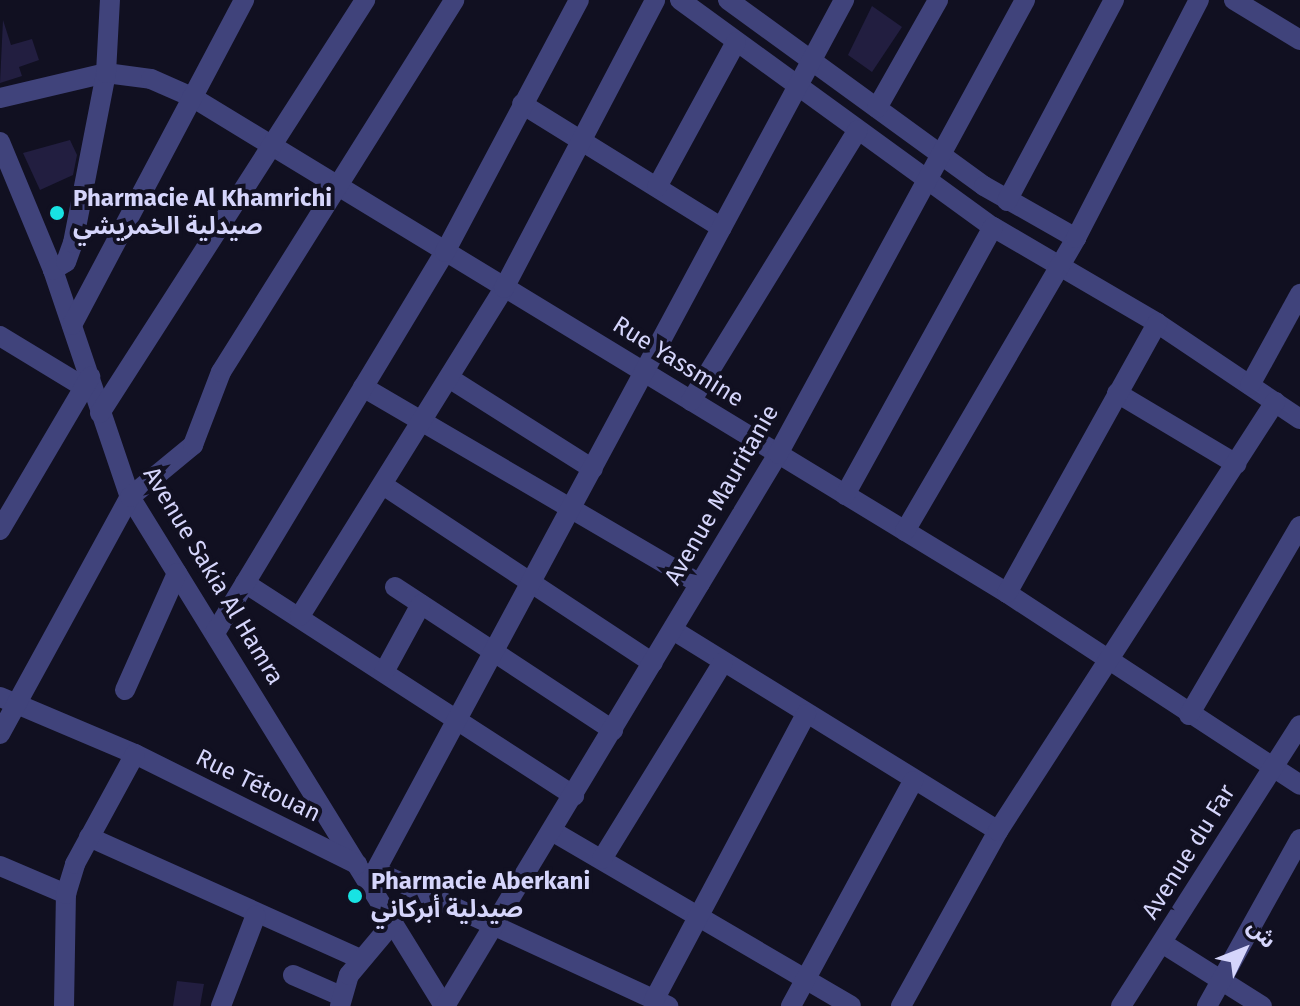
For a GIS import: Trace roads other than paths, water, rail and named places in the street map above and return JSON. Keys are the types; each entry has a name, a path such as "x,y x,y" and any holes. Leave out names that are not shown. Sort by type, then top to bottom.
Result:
{"street":[{"path":"53,270 66,262 73,243 106,73 110,0"},
{"path":"72,325 244,0"},
{"path":"100,413 277,145 365,0"},
{"path":"0,734 8,701 130,497 193,445 221,372 341,187 454,0"},
{"path":"215,633 445,252 579,0"},
{"path":"300,616 504,288 655,0"},
{"path":"680,0 993,227 1157,323 1300,419"},
{"path":"728,0 758,9 812,59 939,153 1007,201 1076,238"},
{"path":"367,873 458,724 844,0"},
{"path":"877,108 938,0"},
{"name":"Avenue Mauritanie","path":"445,1006 495,928 778,454 939,153 1025,0"},
{"path":"1007,201 1114,0"},
{"path":"905,531 1076,238 1199,0"},
{"path":"1234,0 1299,36"},
{"path":"657,187 736,42"},
{"name":"Rue Yassmine","path":"0,98 106,73 151,79 192,97 277,145 445,252 647,371 691,401 1007,593 1300,785"},
{"path":"522,104 722,228"},
{"path":"691,401 858,130"},
{"name":"Avenue Sakia Al Hamra","path":"1,147 53,270 87,382 130,497 367,873 391,925 445,1006"},
{"path":"845,495 993,227"},
{"path":"1250,385 1300,294"},
{"path":"1007,593 1157,323"},
{"path":"0,336 87,382 0,530"},
{"path":"449,378 593,469"},
{"path":"363,387 700,584"},
{"path":"1117,393 1236,464"},
{"path":"901,1006 998,831 1275,402"},
{"path":"383,485 653,663"},
{"path":"1189,715 1300,526"},
{"path":"125,690 177,573"},
{"path":"245,583 300,616 458,724 574,796"},
{"path":"395,587 613,730"},
{"path":"384,672 421,604"},
{"path":"673,630 998,831"},
{"path":"602,859 723,662"},
{"name":"Rue Tétouan","path":"8,701 135,754 367,873 661,1003"},
{"path":"661,1003 701,913 806,714"},
{"name":"Avenue du Far","path":"1121,1006 1300,725"},
{"path":"64,1006 66,894 89,837 135,754"},
{"path":"791,1006 913,781"},
{"path":"552,831 701,913 808,976 851,1006"},
{"path":"89,837 256,915 360,959"},
{"path":"1207,1006 1300,839"},
{"path":"0,866 66,894"},
{"path":"221,1006 256,915"},
{"path":"293,975 341,1001 360,959 391,925"},
{"path":"1162,943 1262,1006"}],"place":[{"name":"Pharmacie Al Khamrichi صيدلية الخمريشي","path":"57,213"},
{"name":"Pharmacie Aberkani صيدلية أبركاني","path":"355,896"}]}
